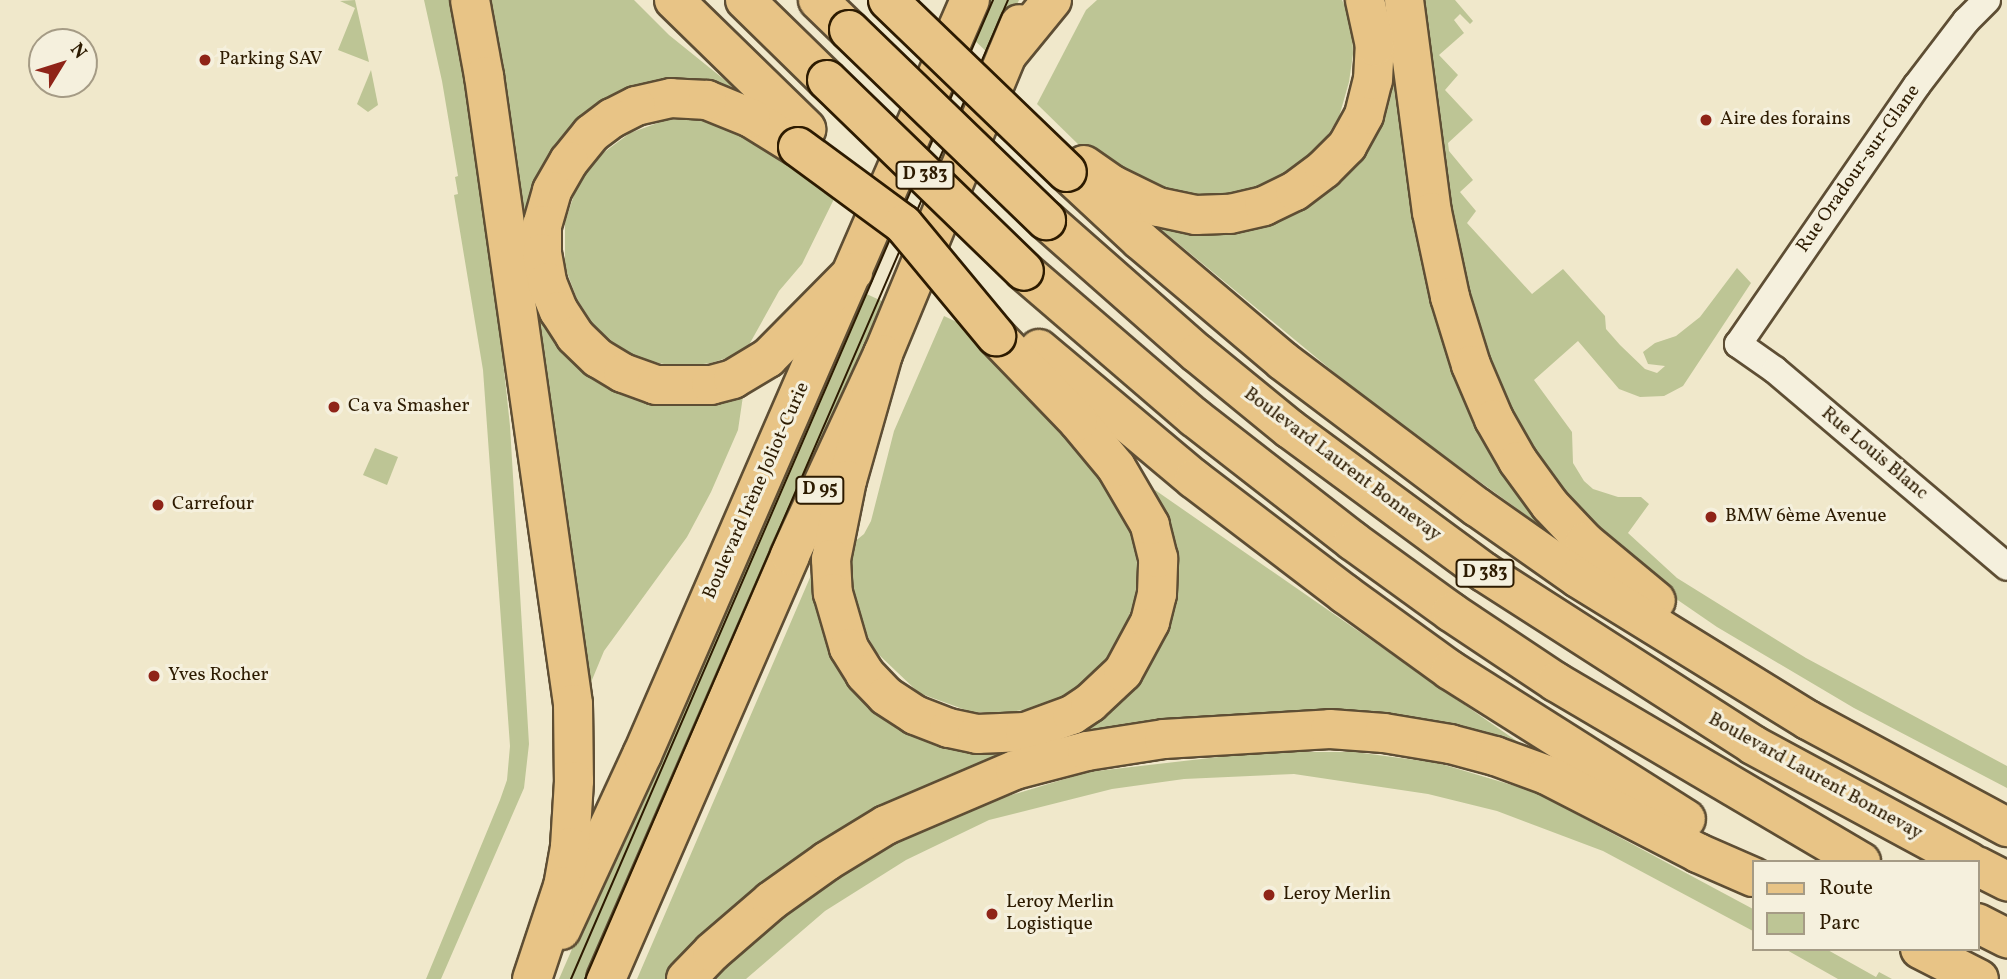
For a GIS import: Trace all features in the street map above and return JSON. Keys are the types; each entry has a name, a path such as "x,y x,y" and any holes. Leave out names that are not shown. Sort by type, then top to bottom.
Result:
{"main road":[{"path":"470,0 484,76 573,704 574,781 570,847 563,886 535,979"},
{"path":"674,0 802,138 903,224 1000,327 1116,467 1150,525 1158,558 1157,594 1150,622 1122,672 1099,696 1072,715 1026,732 977,734 949,728 915,715 886,696 865,674 846,639 833,593 831,559 847,480 883,354"},
{"name":"D 383","path":"745,0 1024,271 1195,418 1353,541 1451,612 1568,690 1858,860"},
{"name":"Boulevard Laurent Bonnevay","path":"818,0 1046,220 1197,354 1290,429 1484,572 1753,745 1965,860"},
{"path":"888,0 967,77 1070,164 1221,310 1478,507 1578,578 1700,655 1920,783 2007,827"},
{"path":"904,0 967,77"},
{"name":"Boulevard Irène Joliot-Curie","path":"535,979 642,755 970,0"},
{"name":"D 95","path":"606,979 790,555 883,354 1030,0"},
{"path":"1007,55 1052,0"},
{"path":"1070,164 1157,206 1196,215 1230,214 1264,206 1295,191 1324,169 1347,146 1364,115 1373,80 1375,46 1365,0"},
{"path":"1404,0 1432,212 1450,297 1471,365 1494,419 1518,461 1550,505 1625,578 1920,783"},
{"path":"802,138 708,100 671,99 636,106 612,118 591,134 569,161 552,191 542,225 542,253 547,282 559,312 575,336 598,358 623,373 656,385 711,386 733,379 768,358 853,272"},
{"path":"1000,327 1194,479 1450,670 1576,752 1755,860"},
{"path":"686,979 712,951 771,901 827,861 886,825 1015,770 1087,751 1164,739 1331,729 1384,733 1450,744 1495,755 1547,775 1698,853 1752,877"},
{"path":"1979,867 2007,881"},
{"path":"1979,924 2007,938"},
{"path":"1924,951 1979,979"}],"street":[{"name":"Rue Oradour-sur-Glane","path":"1738,344 1917,85 1966,21 1987,0"},
{"name":"Rue Louis Blanc","path":"1738,344 1775,370 2007,567"}],"green space":[{"path":"355,0 369,62 338,50 355,8 340,1"},
{"path":"424,0 453,0 492,257 510,426 529,744 524,788 441,979 426,979 500,800 507,780 510,746 483,370 454,195 458,194 455,177 458,176 442,81"},
{"path":"482,0 634,0 669,35 731,85 728,88 649,88 527,248"},
{"path":"983,0 1019,0 993,58 969,35"},
{"path":"1097,0 1342,0 1352,21 1353,54 1349,82 1339,117 1324,141 1281,178 1254,191 1210,199 1168,195 1083,149 1037,104 1086,10"},
{"path":"1379,0 1393,0 1426,233 1563,542 1370,402 1157,226 1321,193"},
{"path":"1416,0 1455,0 1473,21 1470,24 1460,14 1454,20 1464,33 1439,55 1458,75 1445,90 1473,120 1448,143 1449,151 1473,180 1460,192 1476,211 1467,223 1532,294 1563,269 1605,316 1606,329 1620,345 1645,369 1657,373 1665,366 1648,364 1643,352 1655,343 1676,336 1700,317 1737,268 1751,283 1683,386 1664,396 1640,397 1619,389 1578,341 1534,380 1572,432 1573,463 1584,481 1593,489 1618,497 1641,497 1649,504 1628,533 1677,578 1806,658 2007,766 2007,788 1854,708 1717,627 1653,583 1612,549 1536,461 1498,393 1465,295"},
{"path":"371,70 378,105 368,112 357,104"},
{"path":"699,119 732,124 819,185 834,199 802,264 779,291 745,352 711,363 679,367 649,361 621,349 594,325 577,299 565,267 565,222 577,186 595,159 630,133 666,120"},
{"path":"858,290 886,303 594,979 559,979"},
{"path":"532,291 555,333 727,400 743,396 738,430 711,492 687,537 604,651 582,704"},
{"path":"944,316 963,325 1083,443 1125,513 1135,541 1138,576 1135,599 1119,643 1084,683 1058,700 1035,708 1004,713 971,712 919,693 876,652 863,627 853,597 848,547 864,534 871,521 894,431"},
{"path":"375,448 398,457 387,485 363,475"},
{"path":"1155,490 1541,758 1491,741 1044,752 669,979 637,979 818,559 821,619 955,746 1136,679"},
{"path":"1262,752 1355,752 1438,763 1535,792 1752,908 1752,930 1603,851 1497,811 1428,794 1294,774 1184,779 1112,789 989,820 906,860 825,911 746,979 712,979 803,900 856,865 908,836 972,807 1088,772"},
{"path":"1789,951 1830,951 1876,977 1879,972 1892,979 1838,979"}],"tram line":[{"path":"571,979 993,0"},
{"path":"585,979 1008,0"}],"place":[{"name":"Parking SAV","path":"205,60"},
{"name":"Aire des forains","path":"1706,120"},
{"name":"Ca va Smasher","path":"334,407"},
{"name":"Carrefour","path":"158,505"},
{"name":"BMW 6ème Avenue","path":"1711,517"},
{"name":"Yves Rocher","path":"154,676"},
{"name":"Leroy Merlin","path":"1269,895"},
{"name":"Leroy Merlin Logistique","path":"992,914"}]}
